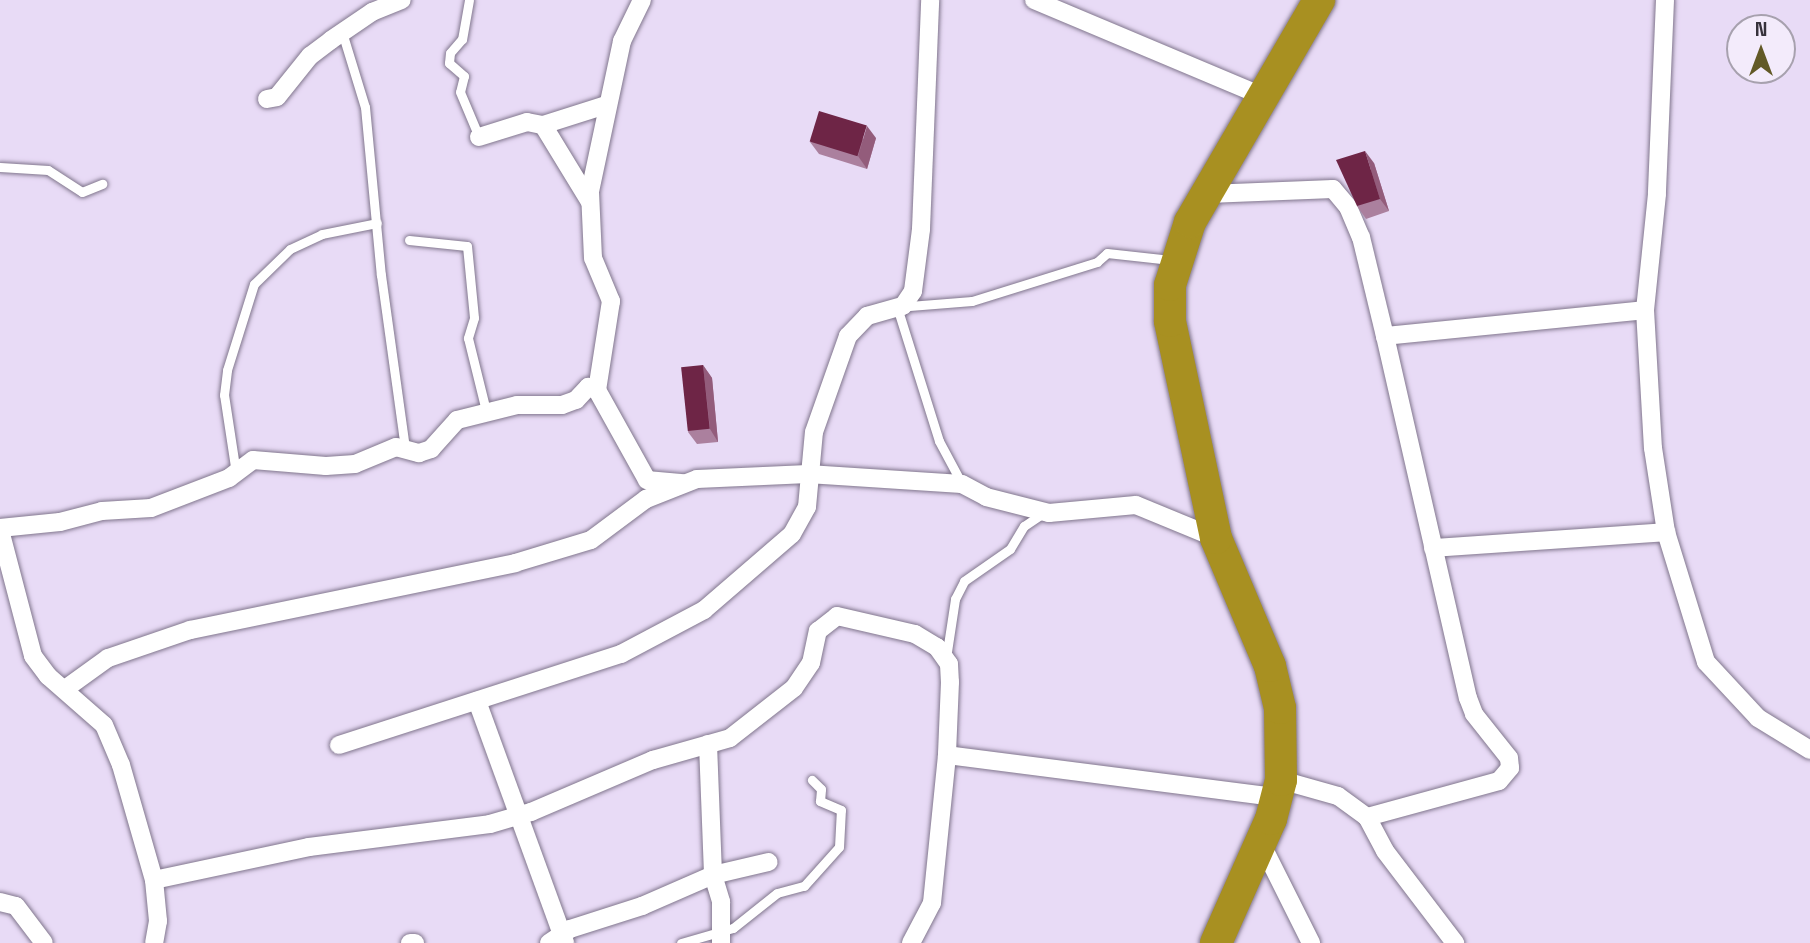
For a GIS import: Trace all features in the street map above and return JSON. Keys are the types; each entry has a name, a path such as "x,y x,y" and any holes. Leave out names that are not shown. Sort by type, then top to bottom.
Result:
{"highway":[{"path":"1216,943 1261,843 1279,789 1280,708 1270,666 1216,538 1170,321 1176,260 1190,222 1208,194 1260,95 1318,0"}],"street":[{"path":"267,99 276,97 310,56 342,32 402,0"},
{"path":"639,506 645,477 597,390 611,301 593,258 590,202 606,106 622,41 642,0"},
{"path":"339,746 621,654 704,610 792,534 807,507 814,432 848,336 867,316 897,307 913,291 920,229 930,0"},
{"path":"1034,0 1260,95"},
{"path":"1665,0 1657,194 1645,310 1653,448 1665,532 1706,662 1758,718 1810,750"},
{"path":"479,137 527,122 543,125 606,106"},
{"path":"543,125 590,202"},
{"path":"1208,194 1333,189 1348,207 1361,237 1468,698 1474,714 1509,758 1510,768 1499,781 1367,817"},
{"path":"1385,336 1645,310"},
{"path":"154,943 158,921 154,880 132,801 104,725 48,676 33,656 0,529 60,522 102,511 151,508 236,473 253,460 355,464 396,447 419,453 431,449 457,420 486,411 531,403 562,405 576,400 588,387 597,390"},
{"path":"65,689 108,658 190,629 514,563 591,540 639,506 696,479 808,474 962,484 986,497 1045,512 1136,505 1216,538"},
{"path":"645,477 690,483"},
{"path":"1433,548 1665,532"},
{"path":"154,880 309,848 434,834 519,816 653,760 740,732 794,688 811,663 818,631 837,616 915,634 937,648 945,659 950,682 947,755 932,902 911,943"},
{"path":"477,701 519,816 559,940 713,875 769,862"},
{"path":"708,744 713,875 722,936"},
{"path":"947,755 1338,796 1367,817 1385,851 1455,943"},
{"path":"1261,843 1311,943"},
{"path":"0,902 16,906 44,943"},
{"path":"410,943 415,943"}],"lane":[{"path":"468,0 462,39 450,53 449,63 464,76 460,92 479,137"},
{"path":"342,32 363,95 405,449"},
{"path":"0,167 48,170 82,192 102,184"},
{"path":"236,473 224,395 227,370 254,284 290,249 322,234 377,223"},
{"path":"409,240 467,246 474,318 468,338 486,411"},
{"path":"962,484 939,441 897,307 972,301 1097,262 1107,253 1176,260"},
{"path":"945,659 955,599 964,581 1010,549 1024,526 1045,512"},
{"path":"681,943 722,936 777,893 804,886 839,847 841,810 820,801 821,789 812,780"}],"building":[{"path":"819,111 867,126 857,156 810,142"},
{"path":"1365,151 1380,199 1357,206 1336,160"},
{"path":"703,365 710,429 688,431 681,367"}]}
